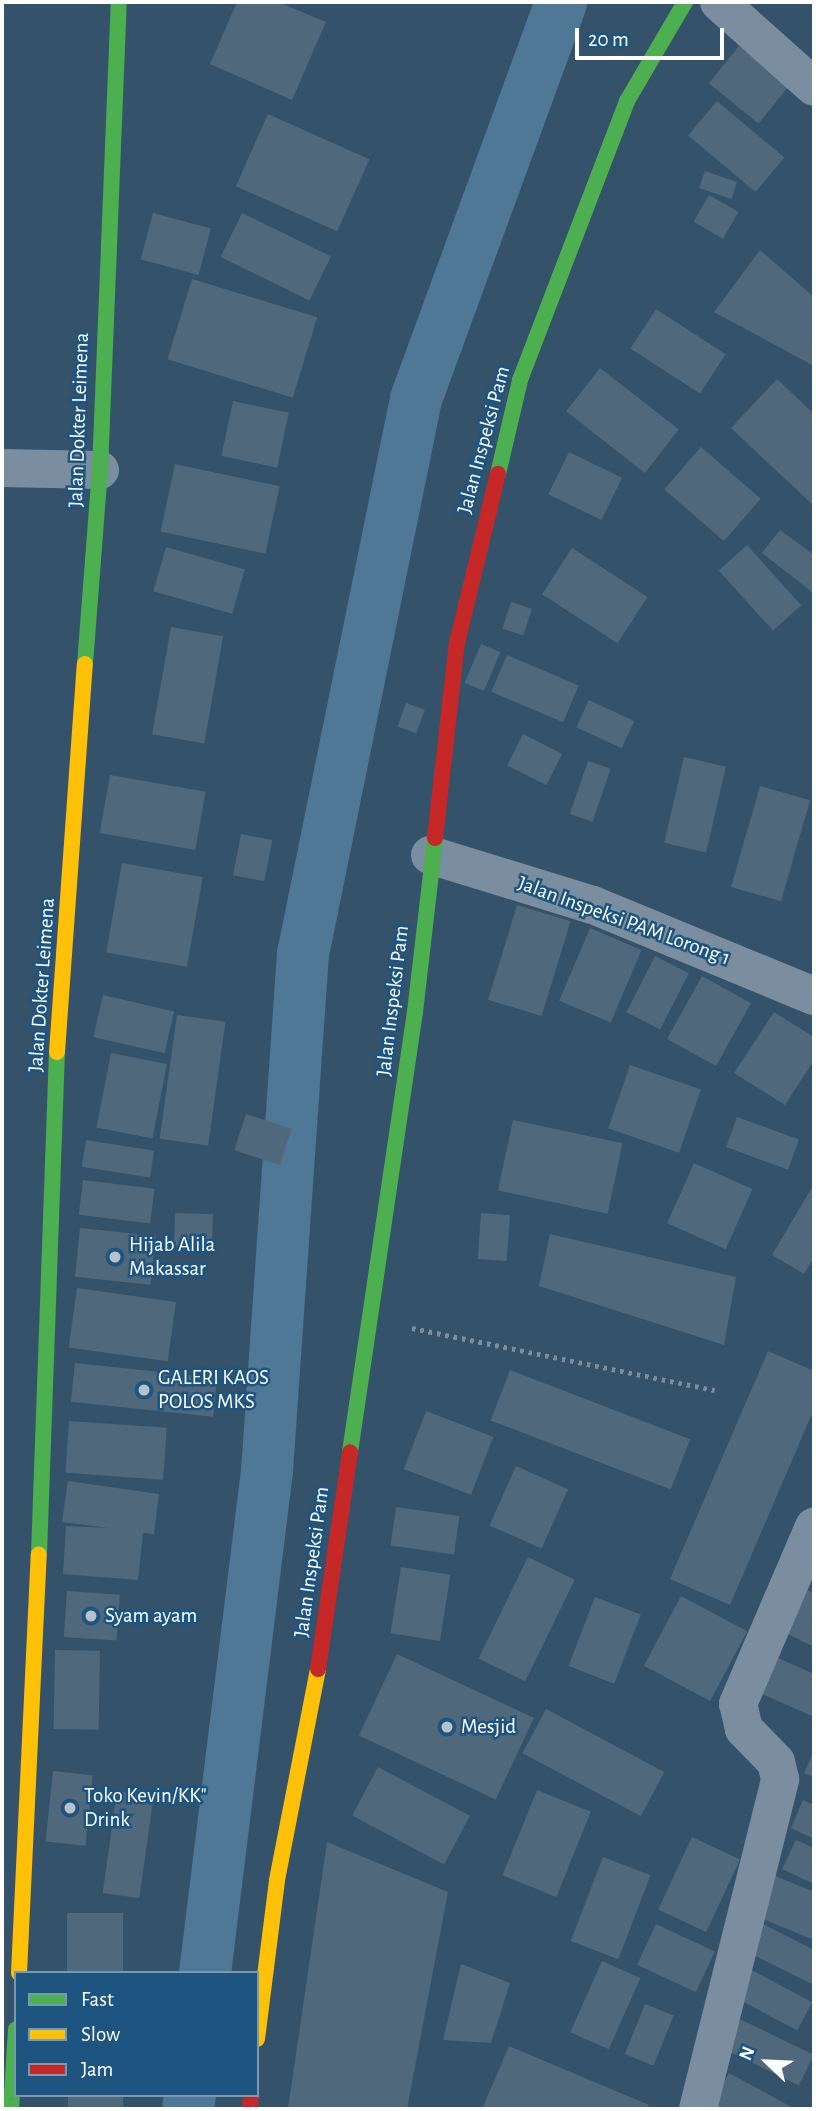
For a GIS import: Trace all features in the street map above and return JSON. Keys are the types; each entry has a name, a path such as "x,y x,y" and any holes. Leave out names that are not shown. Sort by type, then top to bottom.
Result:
{"main road":[{"name":"Jalan Dokter Leimena","path":"19,1971 32,1747 58,1029 100,470 119,2"},
{"name":"Jalan Inspeksi Pam","path":"259,2023 277,1880 313,1700 356,1388 370,1320 415,1012 430,855 457,643 520,380 627,101 685,2"},
{"path":"11,2109 14,2061"}],"street":[{"path":"719,2 814,87"},
{"path":"2,468 100,470"},
{"name":"Jalan Inspeksi PAM Lorong 1","path":"430,855 593,905 814,996"},
{"path":"698,2109 780,1779 776,1762 744,1730 738,1704 814,1527"}],"path":[{"path":"370,1320 715,1390"}],"building":[{"path":"237,2 278,2 326,22 292,100 210,64"},
{"path":"739,46 789,86 759,124 709,83"},
{"path":"717,101 784,158 755,192 688,135"},
{"path":"268,114 369,159 337,231 236,186"},
{"path":"705,171 737,182 731,199 699,188"},
{"path":"709,195 738,212 723,239 694,222"},
{"path":"153,213 211,229 199,275 141,259"},
{"path":"242,213 331,256 310,300 221,257"},
{"path":"760,250 814,297 814,366 714,312"},
{"path":"192,279 317,317 293,398 167,359"},
{"path":"656,309 726,354 700,394 630,348"},
{"path":"600,368 679,430 645,473 566,411"},
{"path":"777,379 814,414 814,506 731,428"},
{"path":"233,401 289,413 277,468 221,456"},
{"path":"701,447 761,499 724,541 664,489"},
{"path":"569,452 622,478 601,520 548,494"},
{"path":"175,464 280,486 265,554 161,531"},
{"path":"780,530 814,555 812,592 762,553"},
{"path":"747,545 801,605 773,631 719,570"},
{"path":"166,547 245,570 232,614 153,591"},
{"path":"572,548 647,597 618,643 542,594"},
{"path":"511,602 532,609 523,635 502,629"},
{"path":"171,627 223,636 204,744 152,734"},
{"path":"481,644 500,652 484,691 465,683"},
{"path":"507,655 579,685 563,722 491,692"},
{"path":"589,700 634,721 622,748 576,727"},
{"path":"406,703 425,710 416,733 397,726"},
{"path":"523,734 562,754 546,785 507,765"},
{"path":"684,757 726,767 706,852 664,843"},
{"path":"588,761 611,769 592,822 570,814"},
{"path":"110,775 206,792 195,850 100,833"},
{"path":"760,786 810,800 781,901 731,887"},
{"path":"241,834 272,840 264,881 233,875"},
{"path":"122,863 203,877 187,967 106,953"},
{"path":"517,905 571,921 542,1016 488,1000"},
{"path":"590,928 642,950 611,1023 559,1001"},
{"path":"655,956 689,973 660,1029 626,1012"},
{"path":"702,976 751,1003 716,1066 667,1039"},
{"path":"103,995 174,1011 164,1053 93,1037"},
{"path":"774,1012 814,1037 814,1060 785,1105 734,1073"},
{"path":"177,1015 226,1022 208,1146 160,1139"},
{"path":"111,1053 167,1064 152,1138 96,1128"},
{"path":"630,1065 701,1089 679,1153 608,1128"},
{"path":"246,1114 292,1129 280,1165 234,1150"},
{"path":"737,1117 799,1140 788,1170 726,1147"},
{"path":"513,1120 623,1143 608,1214 498,1190"},
{"path":"86,1140 154,1151 150,1177 82,1167"},
{"path":"694,1163 752,1189 726,1249 667,1223"},
{"path":"83,1180 154,1189 150,1224 79,1215"},
{"path":"814,1184 814,1257 804,1274 772,1255"},
{"path":"175,1213 213,1214 212,1247 174,1246"},
{"path":"481,1213 510,1215 507,1261 478,1259"},
{"name":"Hijab Alila Makassar","path":"80,1228 156,1236 150,1285 75,1277"},
{"path":"550,1234 736,1277 724,1345 539,1286"},
{"path":"77,1288 176,1302 168,1361 69,1347"},
{"path":"768,1351 814,1371 814,1409 730,1605 670,1579"},
{"name":"GALERI KAOS POLOS MKS","path":"75,1363 217,1378 213,1417 71,1402"},
{"path":"510,1370 690,1439 671,1490 491,1420"},
{"path":"426,1411 493,1437 471,1495 404,1469"},
{"path":"69,1421 167,1428 163,1480 65,1473"},
{"path":"516,1466 568,1489 542,1549 490,1525"},
{"path":"68,1481 159,1494 154,1534 143,1533 138,1580 63,1574 66,1526 109,1528 62,1522"},
{"path":"396,1507 459,1516 454,1555 391,1546"},
{"path":"528,1557 575,1580 525,1681 478,1659"},
{"path":"401,1567 450,1575 440,1641 391,1633"},
{"path":"795,1584 814,1593 814,1647 774,1627"},
{"name":"Syam ayam","path":"67,1591 120,1595 117,1641 64,1637"},
{"path":"681,1596 747,1631 710,1701 644,1666"},
{"path":"595,1597 641,1615 614,1684 568,1666"},
{"path":"55,1650 100,1651 99,1730 54,1729"},
{"name":"Mesjid","path":"397,1654 534,1718 496,1799 359,1736"},
{"path":"769,1654 814,1674 814,1717 753,1690"},
{"path":"546,1709 664,1772 641,1816 523,1753"},
{"path":"814,1751 814,1777 804,1773"},
{"path":"378,1767 470,1816 444,1864 352,1816"},
{"name":"Toko Kevin/KK\" Drink","path":"53,1771 93,1775 85,1846 46,1842"},
{"path":"537,1790 591,1812 556,1897 503,1875"},
{"path":"117,1791 154,1796 139,1898 103,1893"},
{"path":"803,1800 814,1805 814,1839 791,1828"},
{"path":"692,1837 740,1859 706,1932 658,1910"},
{"path":"796,1840 814,1848 814,1884 782,1869"},
{"path":"327,1842 448,1892 407,2109 288,2109"},
{"path":"603,1857 651,1875 618,1959 571,1941"},
{"path":"766,1872 814,1892 814,1940 749,1913"},
{"path":"67,1913 123,1913 123,1971 67,1971"},
{"path":"757,1921 814,1950 814,1985 743,1950"},
{"path":"656,1924 715,1951 696,1992 637,1965"},
{"path":"602,1961 640,1978 609,2049 570,2032"},
{"path":"461,1964 510,1983 491,2043 443,2040"},
{"path":"746,1967 812,2002 797,2030 731,1995"},
{"path":"645,2004 674,2016 654,2066 625,2054"},
{"path":"740,2019 814,2055 799,2086 725,2050"},
{"path":"509,2046 649,2105 647,2109 482,2109"},
{"path":"729,2073 795,2109 709,2109"},
{"path":"68,2097 123,2097 123,2109 68,2109"}],"waterway":[{"path":"205,1971 267,1471 303,954 416,399 561,2"},
{"path":"188,2109 190,2097"}],"traffic: fast":[{"path":"85,664 100,470 119,2"},
{"path":"498,474 520,380 627,101 685,2"},
{"path":"350,1452 415,1012 435,838"},
{"path":"39,1554 57,1052"},
{"path":"11,2109 14,2061"}],"traffic: slow":[{"path":"57,1052 85,664"},
{"path":"19,1971 39,1554"},
{"path":"259,2023 277,1880 318,1669"}],"traffic: jam":[{"path":"435,838 457,643 498,474"},
{"path":"318,1669 350,1452"},
{"path":"250,2109 251,2097"}],"place":[{"name":"Hijab Alila Makassar","path":"115,1257"},
{"name":"GALERI KAOS POLOS MKS","path":"144,1390"},
{"name":"Syam ayam","path":"91,1616"},
{"name":"Mesjid","path":"447,1727"},
{"name":"Toko Kevin/KK\" Drink","path":"70,1808"}]}
